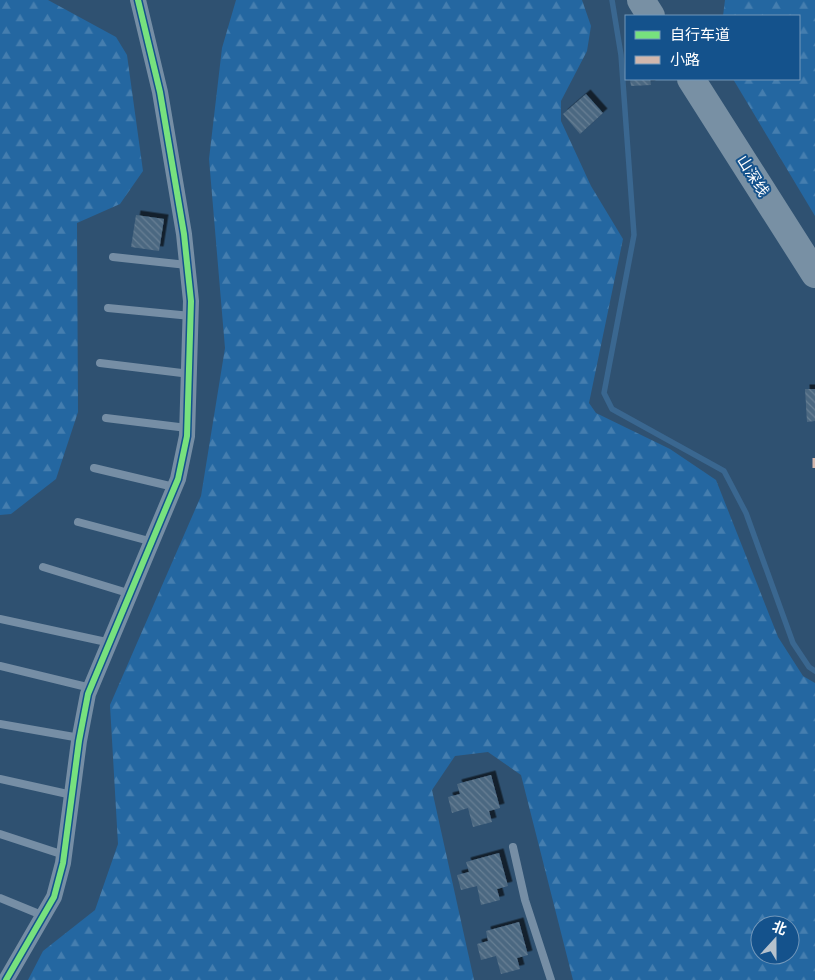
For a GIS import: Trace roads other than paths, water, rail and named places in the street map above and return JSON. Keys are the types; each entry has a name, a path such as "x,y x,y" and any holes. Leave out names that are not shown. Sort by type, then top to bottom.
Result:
{"highway":[{"path":"640,0 650,15"},
{"name":"山深线","path":"692,80 815,274"}],"street":[{"path":"8,973 54,897 64,855 80,738 91,688 175,487 187,428 191,316 184,234 160,92 138,0"}],"lane":[{"path":"113,257 187,265"},
{"path":"108,308 191,316"},
{"path":"100,363 190,374"},
{"path":"106,418 187,428"},
{"path":"94,468 175,487"},
{"path":"78,522 153,542"},
{"path":"43,567 131,594"},
{"path":"0,619 111,643"},
{"path":"0,666 91,688"},
{"path":"0,724 80,738"},
{"path":"0,780 72,795"},
{"path":"0,834 64,855"},
{"path":"513,846 526,900 551,980"},
{"path":"0,898 44,916"}],"waterway":[{"path":"612,0 621,55 634,235 604,393 612,409 724,471 746,513 793,643 809,667 815,671"}]}
